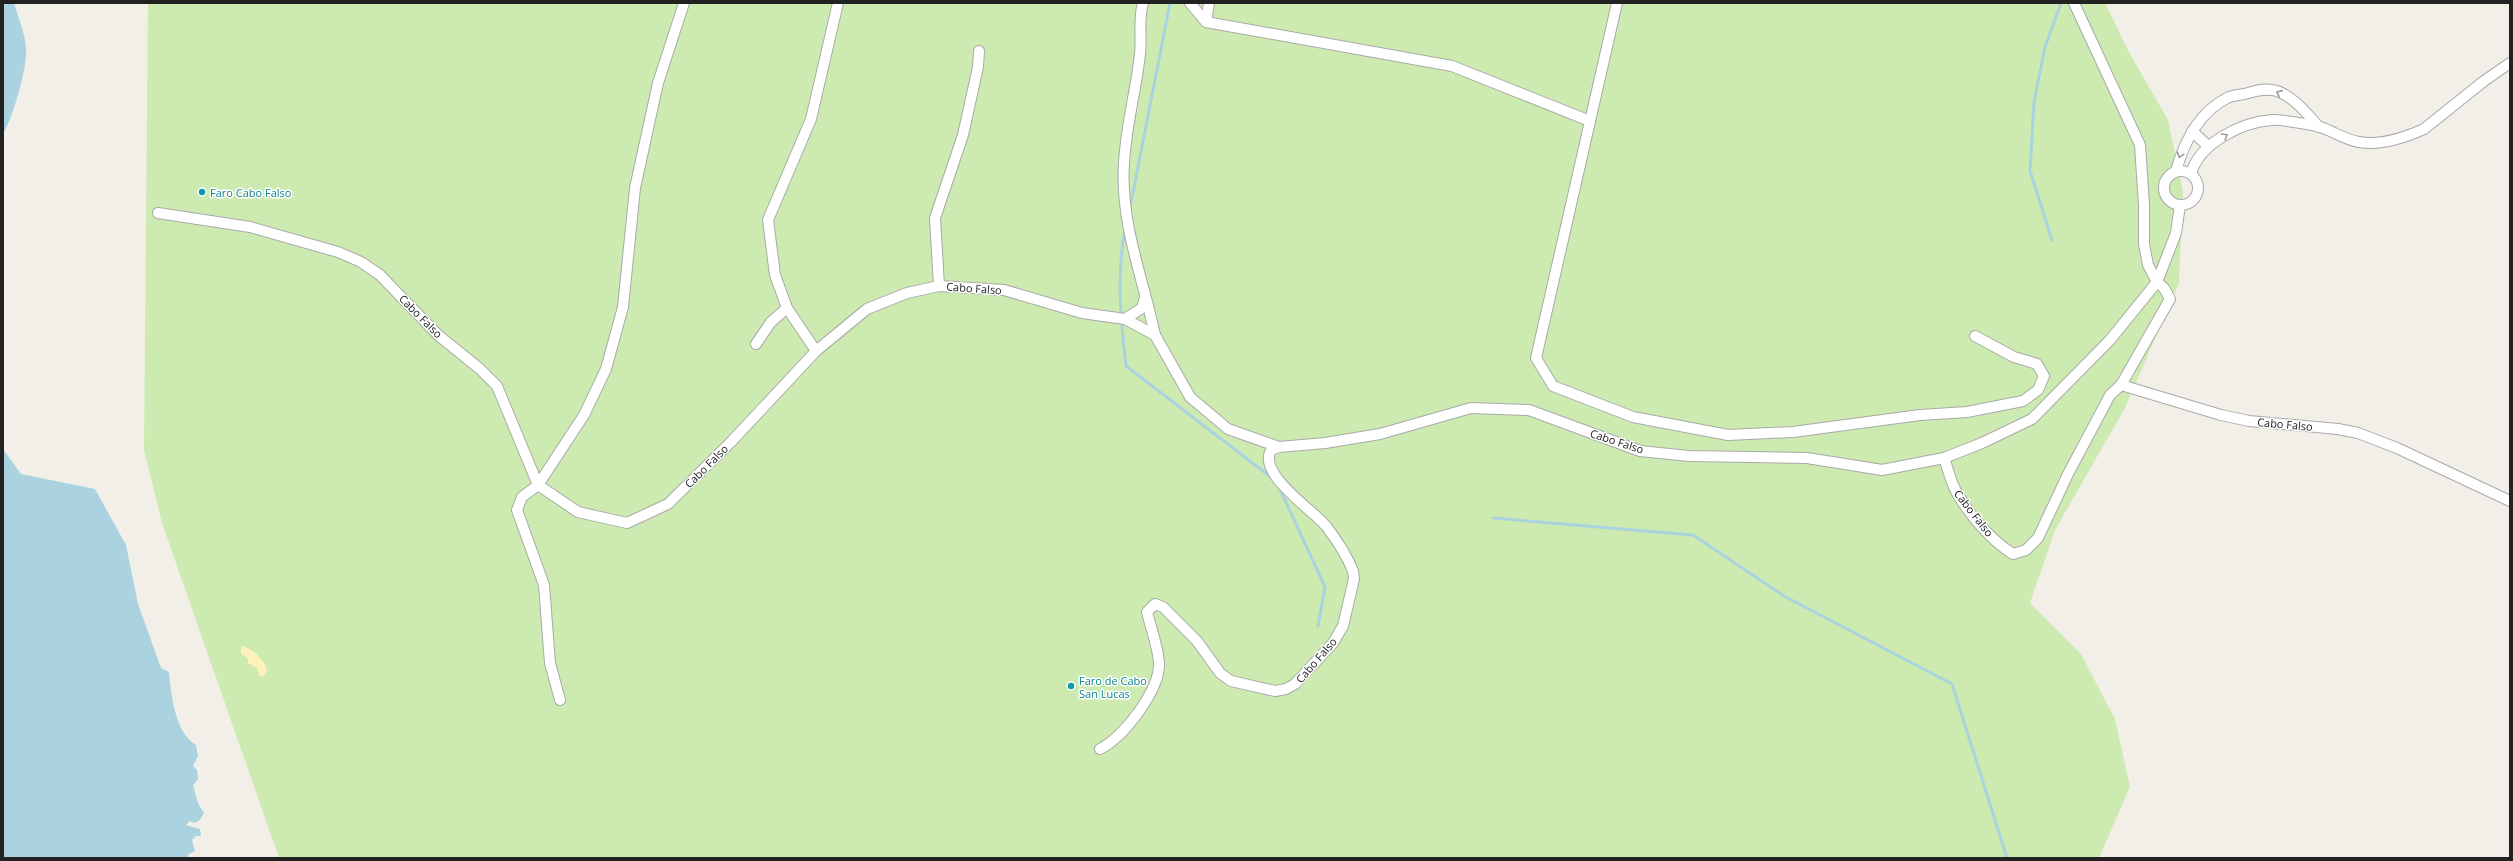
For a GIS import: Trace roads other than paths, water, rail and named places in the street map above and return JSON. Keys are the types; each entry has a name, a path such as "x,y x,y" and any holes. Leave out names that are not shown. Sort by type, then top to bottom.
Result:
{"street":[{"path":"560,700 550,663 544,585 517,510 522,497 538,485 584,415 606,369 623,307 635,188 658,83 684,3"},
{"path":"816,351 787,308 775,275 768,220 811,118 838,3"},
{"path":"1143,3 1140,55 1130,104 1124,164 1127,222 1155,335"},
{"path":"1190,3 1206,22 1452,66 1590,121"},
{"path":"1206,22 1209,3"},
{"path":"1617,3 1536,358 1552,386 1632,417 1728,435 1793,432 1920,415 1967,412 2023,401 2038,390 2044,376 2037,364 2014,357 1975,336"},
{"path":"2074,3 2140,145 2144,244 2148,265 2157,282 2164,288 2170,299 2121,385"},
{"path":"939,286 934,218 962,135 978,67 979,52"},
{"path":"2191,174 2193,165 2208,146 2242,127 2273,119 2294,124 2320,127 2359,142 2397,140 2424,129 2484,81 2510,63"},
{"path":"2176,171 2191,174 2197,183 2197,194 2190,202 2180,205 2170,202 2163,188 2167,177 2176,171 2186,139 2192,131 2207,113 2227,98 2260,89 2278,92 2298,104 2320,127"},
{"path":"2294,124 2298,104"},
{"path":"2192,131 2208,146"},
{"path":"1944,458 1982,443 2032,419 2110,340 2157,282 2176,233 2180,205"},
{"name":"Cabo Falso","path":"158,213 250,227 323,248 361,262 380,275 438,335 480,369 497,386 538,485 578,512 627,524 668,504 731,442 816,351 868,309 907,293 939,286 1004,290 1082,313 1125,319 1155,335 1190,397 1228,429 1278,447 1325,443 1380,434 1471,408 1529,410 1640,451 1689,456 1807,458 1882,470 1944,458 1956,492 1981,525 2002,546 2013,554 2026,550 2038,538 2068,474 2110,395 2121,385 2221,415 2249,421 2338,429 2358,433 2397,448 2510,501"},
{"path":"1125,319 1142,308 1145,297"},
{"path":"756,344 771,322 787,308"},
{"name":"Cabo Falso","path":"1100,749 1115,739 1152,691 1159,663 1148,612 1155,604 1163,607 1197,641 1220,673 1231,681 1254,688 1275,691 1286,689 1295,684 1333,644 1346,614 1354,579 1353,571 1326,527 1290,492 1271,470 1269,454 1278,447"}],"water":[{"path":"3,3 14,3 23,30 26,44 26,57 18,97 11,118 3,134"},
{"path":"3,449 21,474 95,489 126,545 138,604 161,668 169,672 175,712 183,732 196,745 198,756 193,766 197,770 198,779 193,785 198,803 204,813 199,821 194,823 190,821 186,825 200,829 201,836 196,836 192,840 195,851 189,854 187,858 3,858"}],"waterway":[{"path":"1130,208 1170,3"},
{"path":"2052,240 2030,171 2034,102 2045,47 2061,3"},
{"path":"1125,231 1122,248 1120,298 1126,366 1272,478"},
{"path":"1278,485 1325,587 1318,626"},
{"path":"1493,518 1693,535 1784,596 1952,684 2007,858"}],"place":[{"name":"Faro Cabo Falso","path":"202,192"},
{"name":"Faro de Cabo San Lucas","path":"1071,686"}]}
